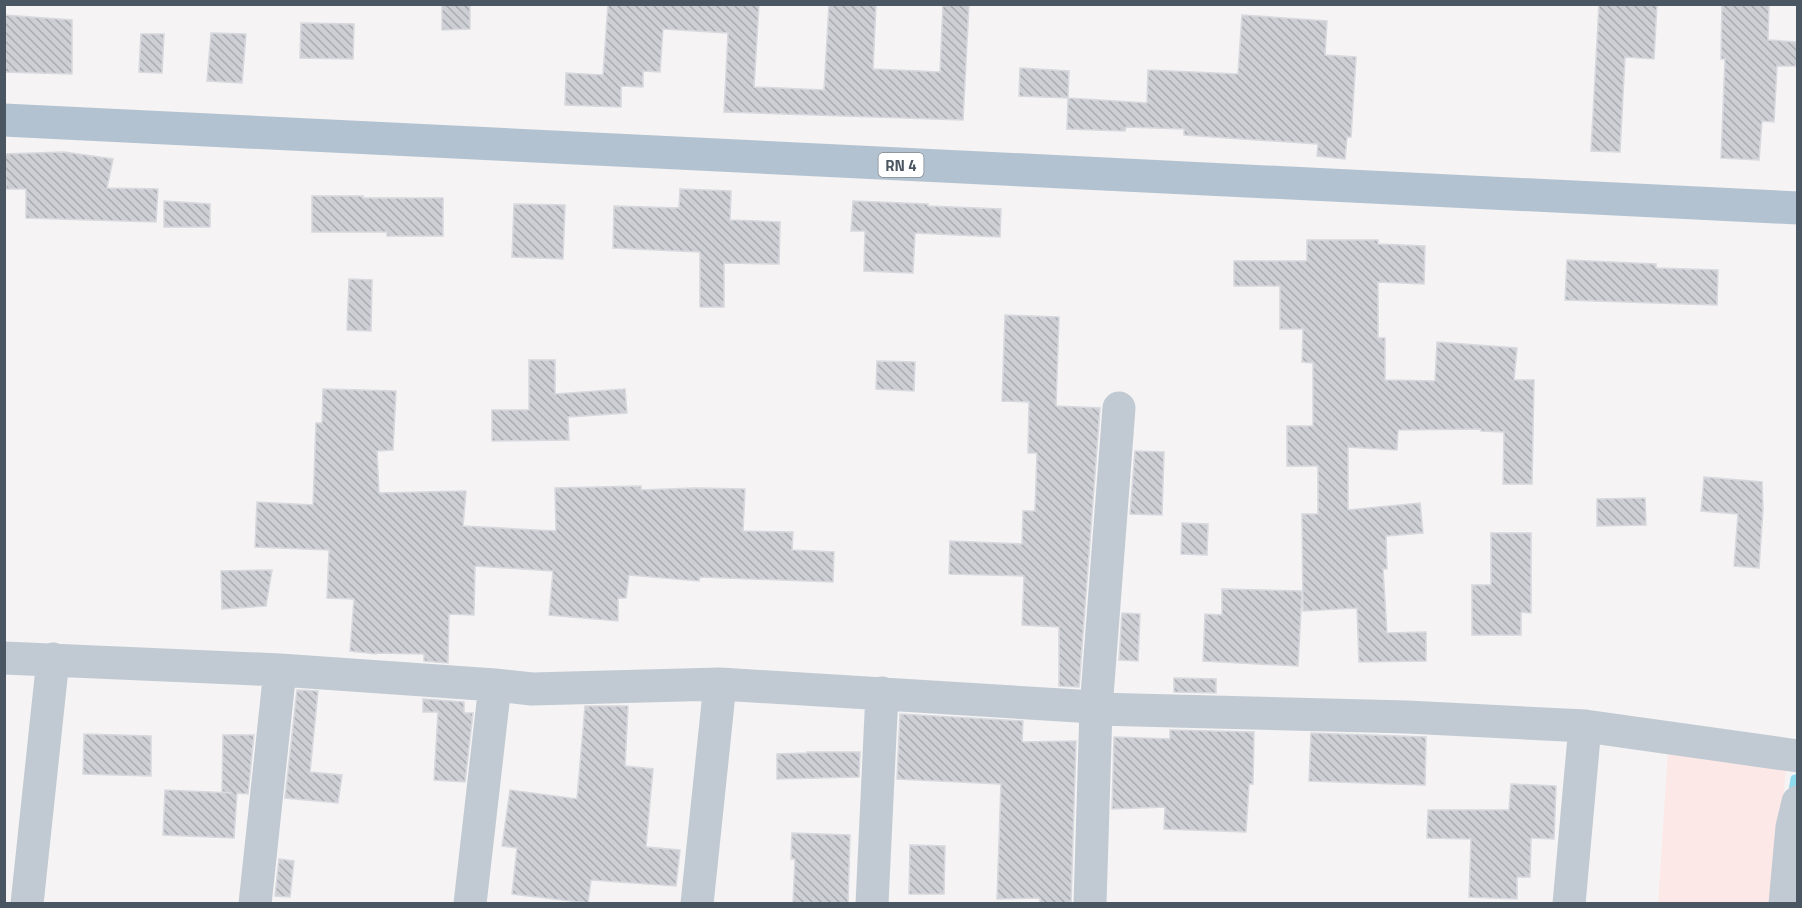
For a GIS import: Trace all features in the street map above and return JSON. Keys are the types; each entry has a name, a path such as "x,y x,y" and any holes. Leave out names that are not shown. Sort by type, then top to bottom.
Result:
{"main road":[{"name":"RN 4","path":"4,120 1797,208"}],"street":[{"path":"1090,903 1096,709 1119,408"},
{"path":"4,658 280,670 532,689 720,684 1096,709 1407,717 1585,726 1797,756"},
{"path":"27,903 52,659"},
{"path":"255,903 280,670"},
{"path":"697,903 720,684"},
{"path":"470,903 495,685"},
{"path":"872,903 882,693"},
{"path":"1569,903 1585,726"},
{"path":"1785,903 1792,827 1797,802"}],"shaded area":[{"path":"1668,752 1786,767 1774,903 1658,904"}],"building":[{"path":"442,4 470,4 470,29 442,30"},
{"path":"608,4 759,4 754,87 824,90 829,4 876,4 873,69 940,72 943,4 969,4 963,120 724,112 728,33 663,29 660,72 643,71 643,87 621,86 621,107 565,105 566,73 603,75"},
{"path":"1599,4 1657,4 1654,59 1625,57 1620,152 1591,151"},
{"path":"1722,4 1769,4 1768,40 1797,42 1797,66 1777,66 1774,122 1762,121 1759,160 1721,158 1725,59 1721,59"},
{"path":"4,15 72,20 72,74 4,72"},
{"path":"1242,15 1327,21 1325,55 1356,57 1351,137 1347,137 1345,159 1317,156 1318,144 1184,135 1184,129 1126,127 1125,131 1067,129 1068,98 1147,103 1148,70 1238,74"},
{"path":"301,23 354,24 353,59 300,58"},
{"path":"211,33 246,34 242,83 207,81"},
{"path":"141,34 164,34 162,73 139,72"},
{"path":"1020,68 1069,71 1068,98 1019,96"},
{"path":"64,152 113,159 107,188 158,189 156,222 26,218 26,189 6,189 5,154"},
{"path":"680,189 731,191 730,220 780,222 779,264 724,263 724,307 700,307 700,252 613,248 614,206 679,208"},
{"path":"312,196 443,198 443,236 387,236 387,232 312,232"},
{"path":"164,201 210,204 210,227 164,227"},
{"path":"853,201 1001,209 1000,237 915,233 913,273 864,271 865,231 851,231"},
{"path":"514,204 565,205 563,259 512,257"},
{"path":"1307,240 1378,240 1378,244 1425,246 1424,284 1378,282 1378,338 1385,338 1385,380 1435,381 1437,342 1517,348 1514,380 1534,380 1532,484 1503,484 1504,432 1481,431 1481,429 1398,430 1397,450 1348,447 1348,510 1420,503 1423,533 1386,536 1387,569 1383,569 1387,633 1426,632 1426,661 1359,662 1357,608 1303,611 1302,514 1318,514 1318,466 1287,466 1287,426 1313,426 1313,363 1302,362 1303,329 1280,329 1280,286 1234,286 1234,261 1307,261"},
{"path":"1567,260 1656,264 1656,268 1718,270 1717,305 1565,300"},
{"path":"349,279 372,280 371,331 347,330"},
{"path":"1005,315 1059,317 1056,406 1100,408 1079,687 1059,686 1059,627 1022,625 1024,576 949,574 950,541 1022,544 1023,511 1035,511 1037,453 1028,453 1029,402 1002,401"},
{"path":"529,360 555,360 555,394 625,389 627,413 568,417 569,440 492,441 492,410 529,410"},
{"path":"877,361 915,362 914,391 876,389"},
{"path":"323,389 396,391 393,450 377,451 379,493 466,491 463,526 556,531 555,488 641,486 641,490 745,489 743,531 793,532 792,550 834,552 833,582 700,577 699,581 629,575 626,598 618,598 618,621 549,615 553,571 475,566 474,615 449,614 448,663 424,661 424,654 376,654 350,651 354,599 327,598 329,550 255,547 257,502 313,505 316,423 322,423"},
{"path":"1135,451 1164,452 1162,515 1130,514"},
{"path":"1704,477 1762,482 1763,509 1759,568 1734,566 1738,514 1701,511"},
{"path":"1645,498 1646,525 1597,526 1597,499"},
{"path":"1182,523 1208,524 1207,555 1181,554"},
{"path":"1491,533 1531,533 1531,613 1521,612 1521,635 1472,635 1472,585 1491,585"},
{"path":"272,570 266,606 222,609 221,571"},
{"path":"1222,589 1302,591 1298,666 1203,661 1205,614 1222,615"},
{"path":"1122,613 1140,614 1138,661 1119,660"},
{"path":"1174,678 1216,679 1216,693 1174,692"},
{"path":"297,690 318,691 310,772 342,775 338,803 285,798"},
{"path":"423,699 464,702 464,713 473,713 465,782 434,780 438,712 423,712"},
{"path":"585,706 628,706 625,766 653,769 646,846 680,850 676,886 591,880 588,903 512,894 517,848 502,846 510,790 577,799"},
{"path":"900,714 1023,721 1022,742 1076,741 1071,903 1040,903 1040,898 997,899 1001,784 897,779"},
{"path":"1170,730 1254,732 1253,784 1249,784 1246,832 1164,829 1165,807 1112,809 1114,737 1170,739"},
{"path":"1311,733 1426,737 1425,785 1309,781"},
{"path":"84,734 151,736 151,776 83,774"},
{"path":"223,735 254,735 248,794 237,793 234,838 163,835 165,790 232,793 222,792"},
{"path":"860,752 859,777 777,779 777,754"},
{"path":"1511,784 1556,786 1554,839 1531,838 1530,877 1517,877 1517,899 1469,897 1471,839 1427,838 1428,810 1509,810"},
{"path":"792,833 850,835 848,903 793,903 795,859 791,859"},
{"path":"910,845 945,846 944,894 909,894"},
{"path":"279,859 294,861 290,897 275,896"}],"waterway":[{"path":"1792,797 1795,779"}]}
